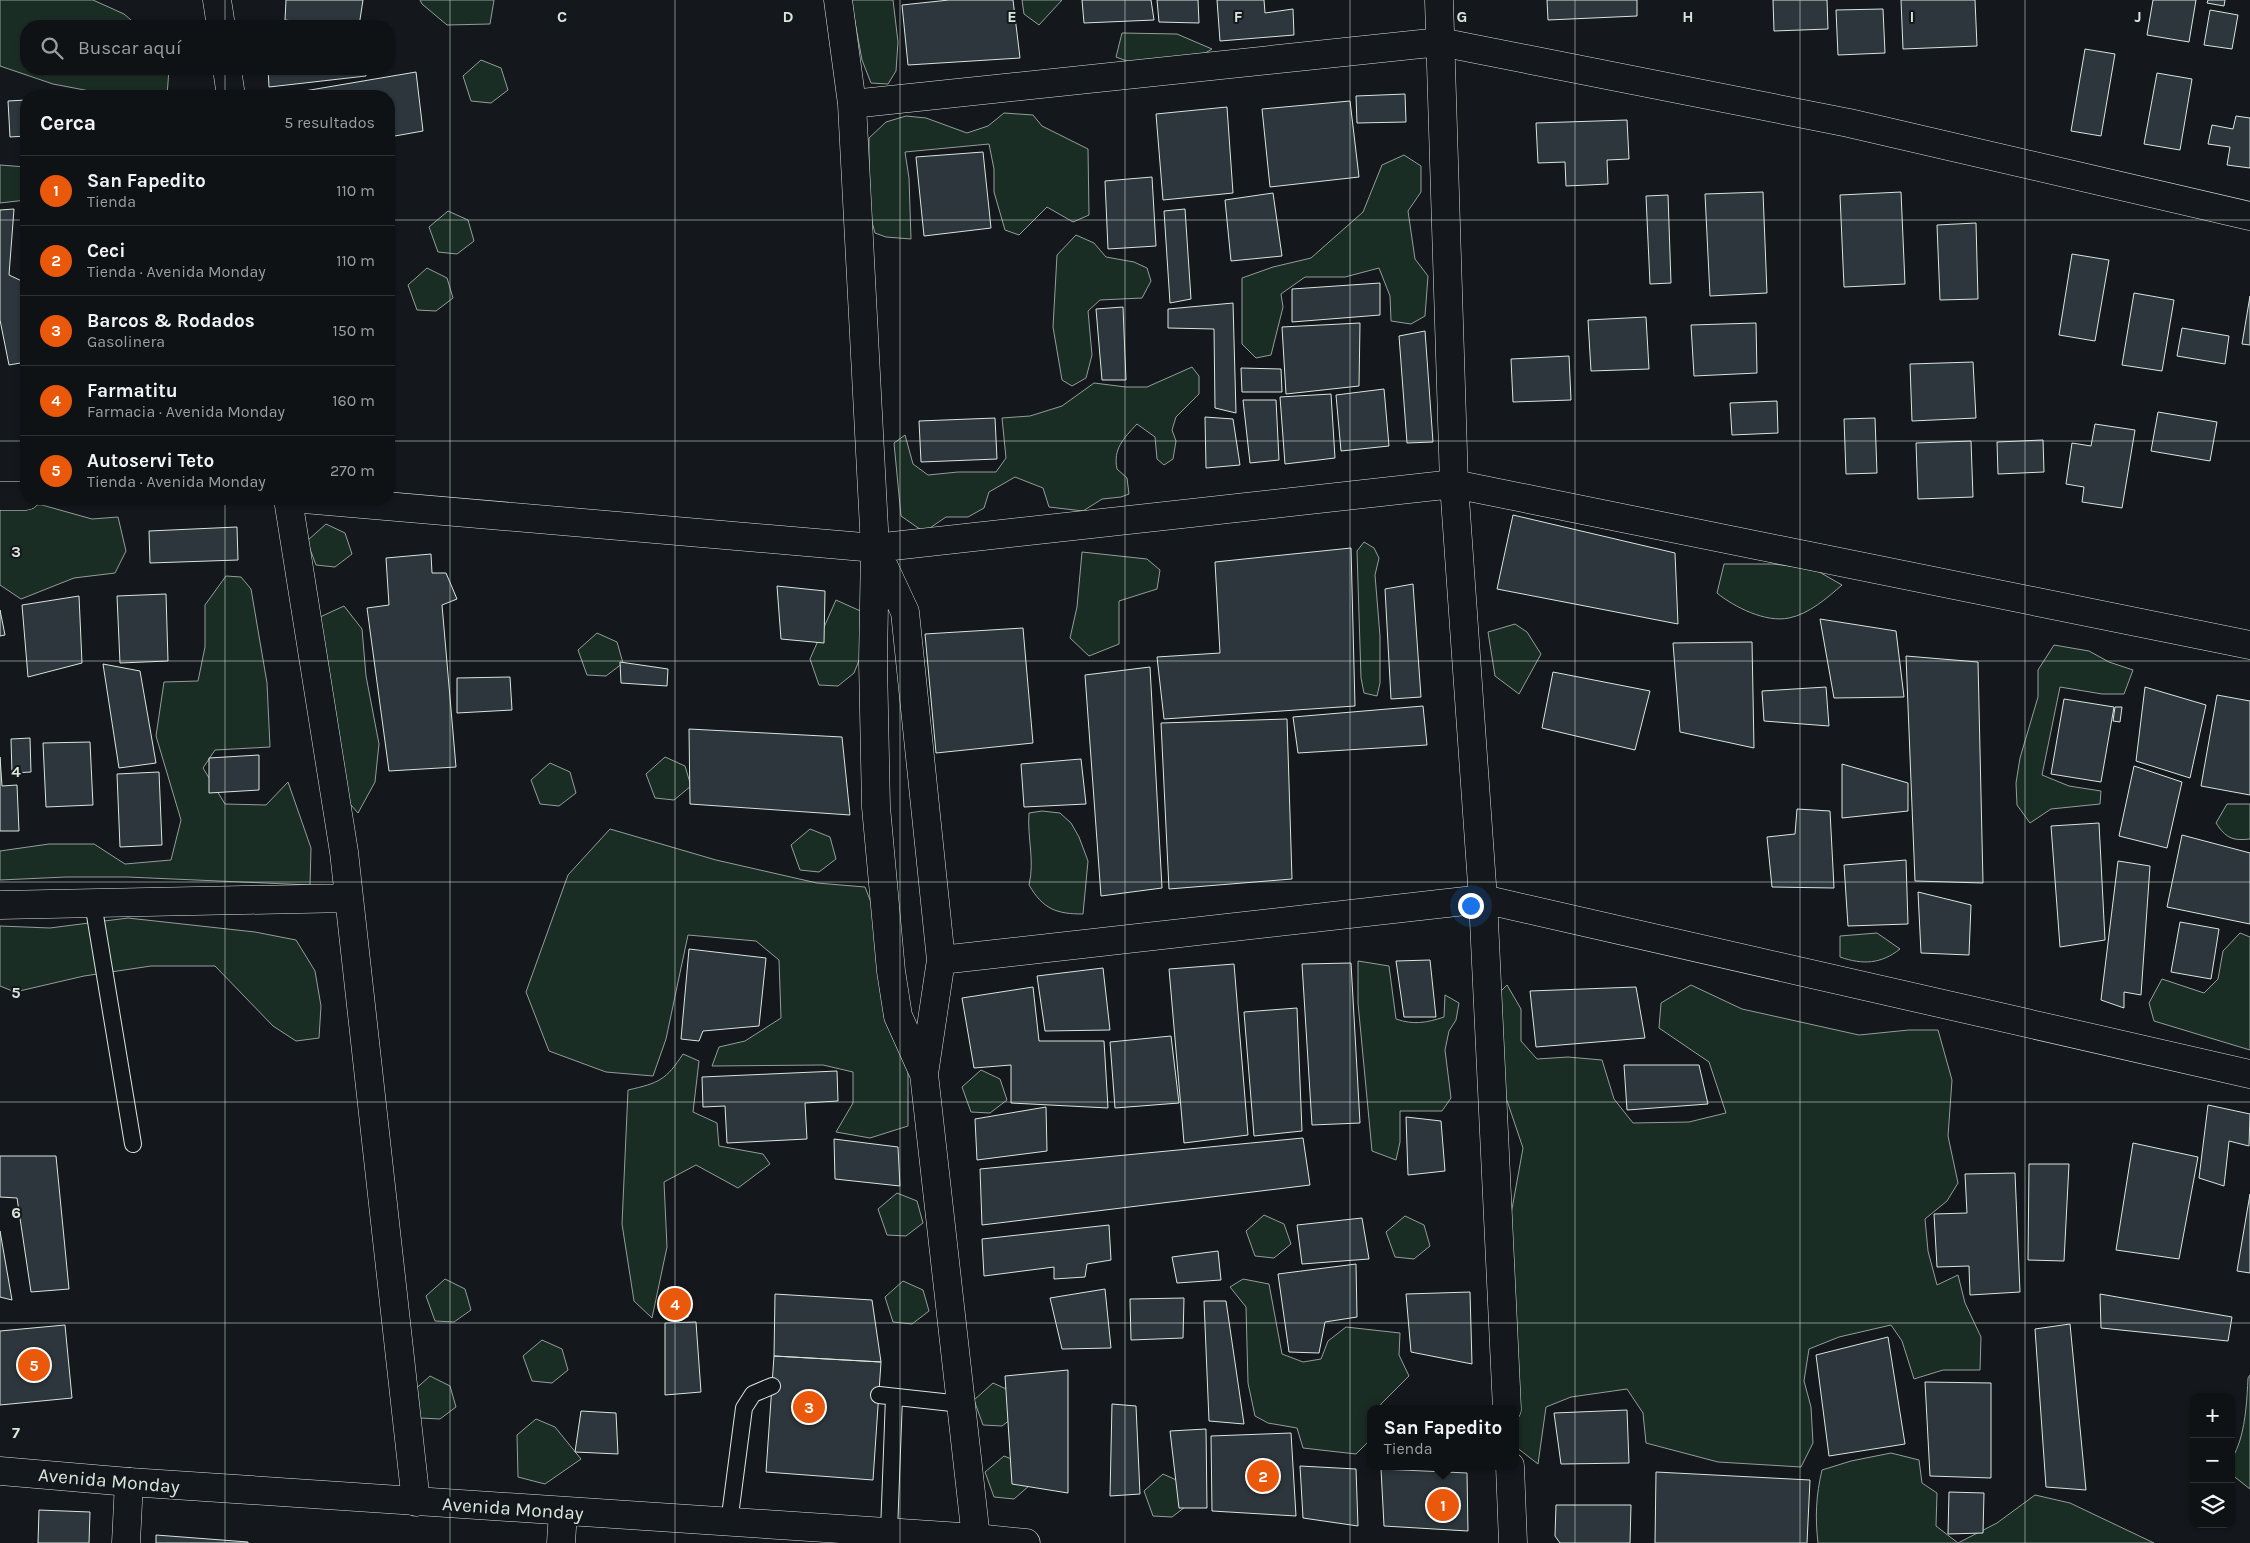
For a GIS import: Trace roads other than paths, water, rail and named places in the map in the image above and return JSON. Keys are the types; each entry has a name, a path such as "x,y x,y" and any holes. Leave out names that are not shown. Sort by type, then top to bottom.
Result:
{"street":[{"path":"217,0 220,20"},
{"path":"838,0 852,104 875,548 873,662 876,807 891,971 898,1016 924,1074"},
{"path":"1439,0 1454,484 1483,899 1507,1405"},
{"path":"852,104 1440,42 1848,124 2250,216"},
{"path":"228,75 230,90"},
{"path":"374,505 875,548 1454,484 2250,645"},
{"path":"0,496 20,496"},
{"path":"289,505 344,852 416,1502"},
{"path":"875,548 905,612 941,960 924,1074 976,1538"},
{"path":"0,905 349,898"},
{"path":"941,960 1483,899 2250,1074"},
{"path":"1510,1470 1513,1543"},
{"name":"Avenida Monday","path":"0,1471 129,1482 889,1532 1026,1543"},
{"path":"126,1543 129,1482"},
{"path":"561,1543 563,1512"}],"lane":[{"path":"93,903 133,1144"},
{"path":"729,1522 744,1408 753,1394 772,1386"},
{"path":"889,1532 886,1396 961,1404"}],"place":[{"name":"Farmatitu","path":"675,1304"},
{"name":"Autoservi Teto","path":"34,1365"},
{"name":"Barcos & Rodados","path":"809,1407"},
{"name":"Ceci","path":"1263,1476"},
{"name":"San Fapedito","path":"1443,1505"}]}
